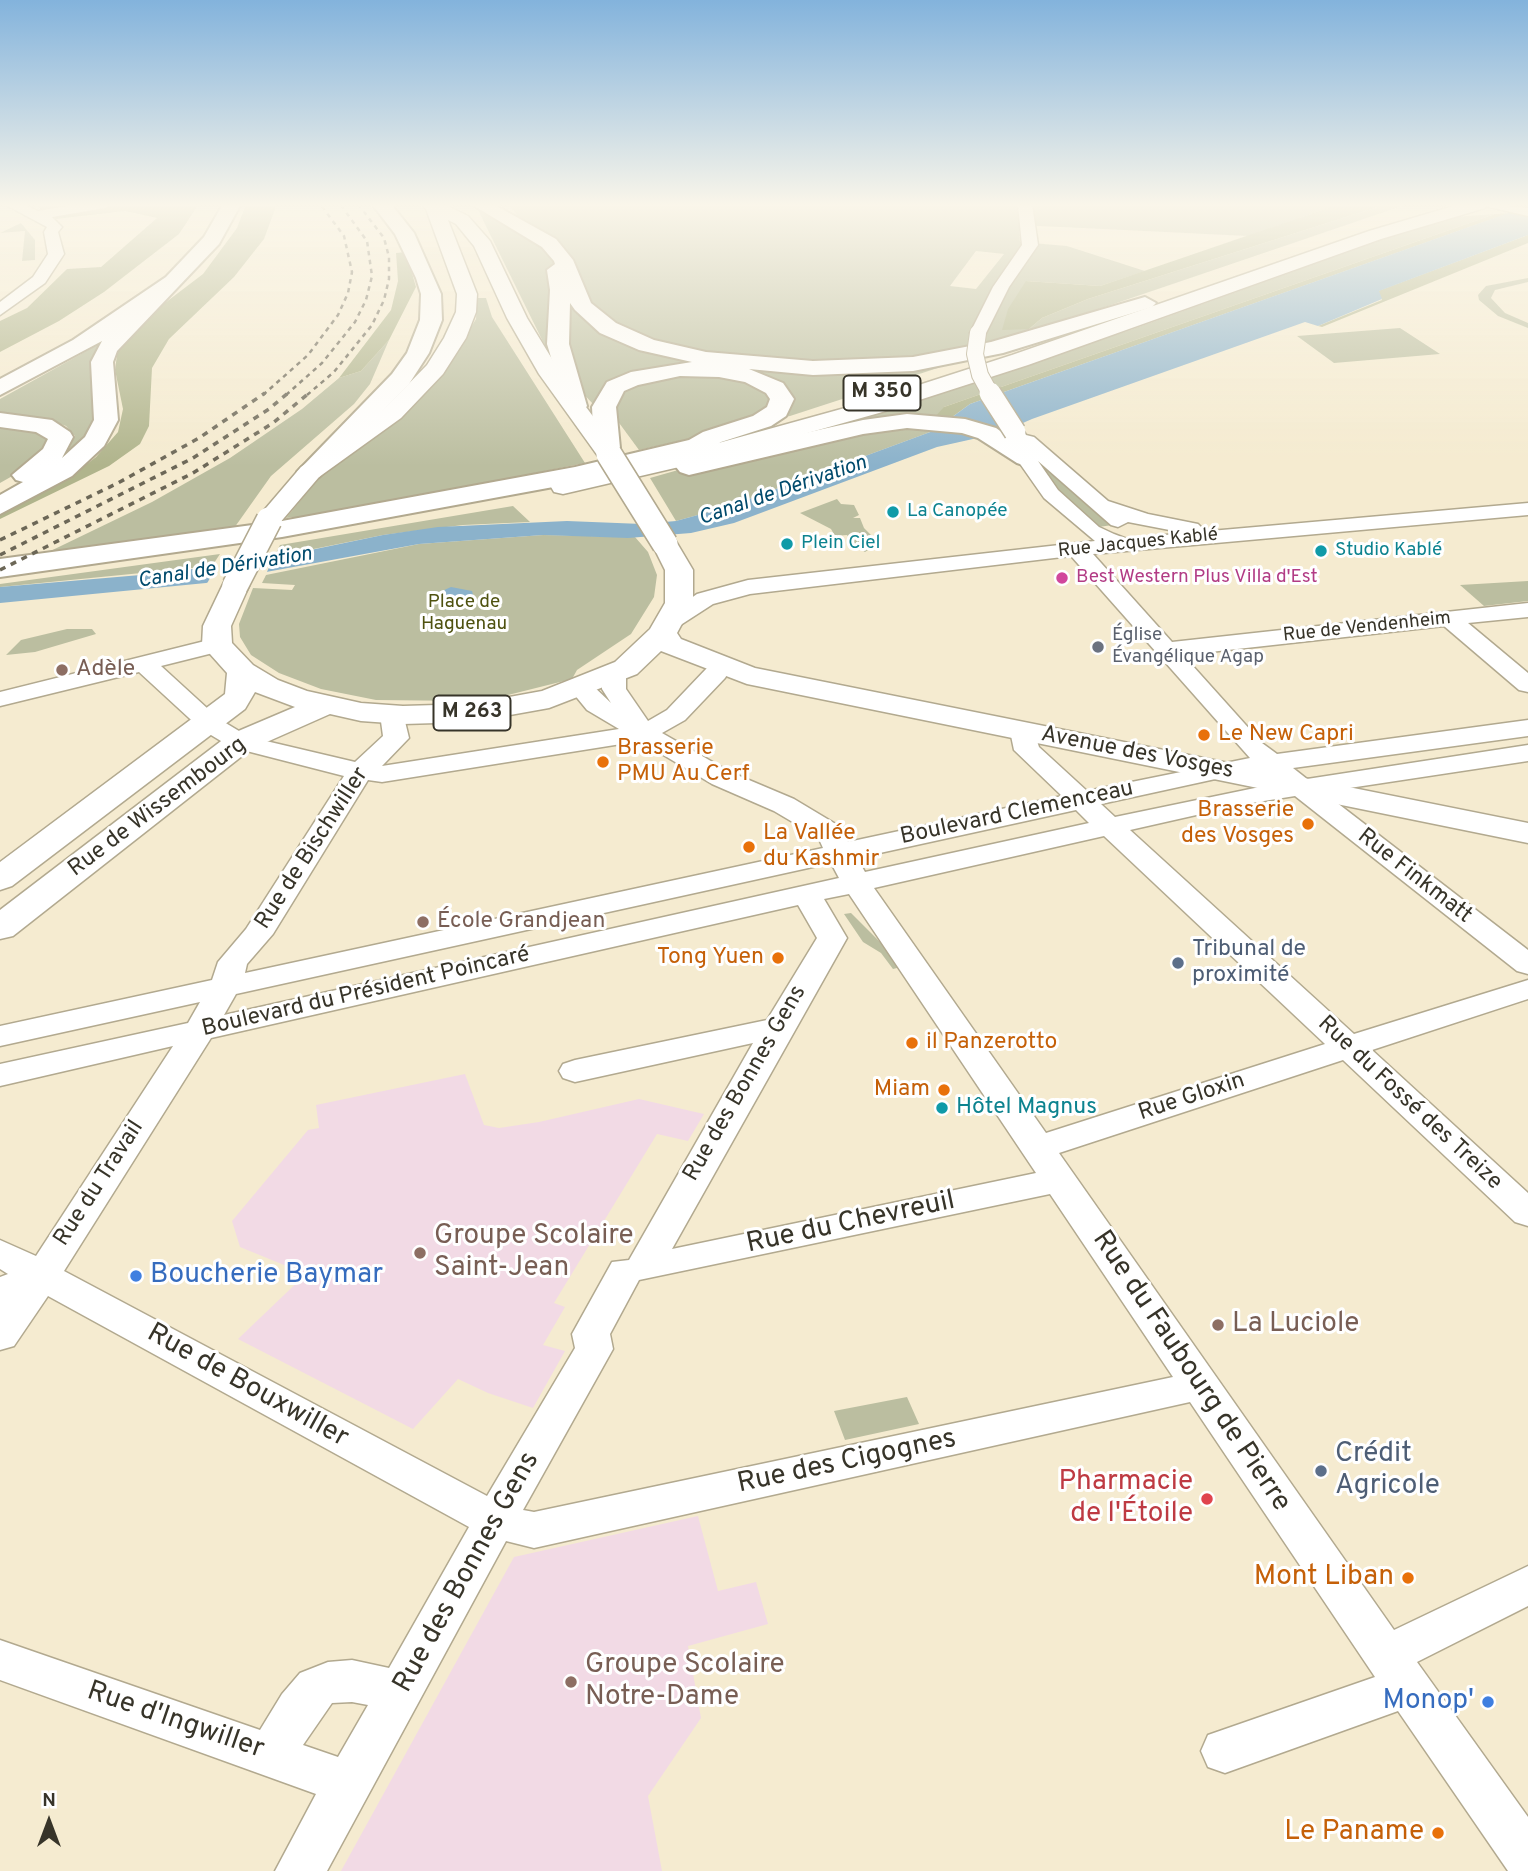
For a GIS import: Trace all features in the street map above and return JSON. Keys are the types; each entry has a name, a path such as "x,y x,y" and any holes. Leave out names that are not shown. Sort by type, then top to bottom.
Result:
{"highway":[{"path":"105,302 120,291"},
{"path":"0,377 111,313 140,291"},
{"path":"0,388 81,345 145,291"},
{"path":"0,506 63,471 95,442 106,420 102,362 106,349 154,291"},
{"path":"310,472 401,379 418,353 431,320 430,291"},
{"path":"560,291 560,358 575,406"},
{"path":"575,291 582,306 608,328 674,352 740,364 813,369 913,364 995,348 1145,303"},
{"path":"608,451 604,407 615,387 631,379 680,369 719,370 752,377 775,388 782,399 777,411 762,421 712,437 698,446"},
{"path":"0,420 43,425 58,432 61,442 36,468 0,488"},
{"path":"563,487 598,485 733,458 863,427 907,421 965,426 1008,437 1026,458"},
{"name":"M 350","path":"0,568 155,548 367,515 575,475 698,446"},
{"name":"M 350","path":"0,579 318,534 563,487"}],"main road":[{"path":"217,645 217,626 269,520 310,472 393,413 435,369 455,338 466,312 466,291"},
{"path":"505,291 517,318 550,374 608,451 679,570 679,603 667,627"},
{"name":"M 350","path":"698,446 856,401 1178,291"},
{"name":"M 350","path":"563,487 696,456 871,408 1020,360 1215,291"},
{"name":"M 263","path":"217,645 242,671 268,686 326,705 393,715 436,716 505,709 581,688 620,671 667,627"},
{"name":"Avenue des Vosges","path":"667,627 671,645 747,675"},
{"name":"Avenue des Vosges","path":"620,671 652,665 747,675 1528,833"},
{"name":"Rue de Wissembourg","path":"0,879 210,724 240,695 242,671"},
{"name":"Rue de Wissembourg","path":"0,928 240,742 326,705"}],"street":[{"path":"0,310 27,291"},
{"path":"999,291 978,333 975,354 980,375 999,410 1008,437 1106,507 1128,533 1126,545 1106,540 1092,531 1051,494 1026,458"},
{"path":"1014,557 1048,536 1054,519 1051,494"},
{"path":"1106,507 1161,524 1200,529 1303,528"},
{"name":"Rue Jacques Kablé","path":"667,627 705,599 748,587 1126,545 1528,509"},
{"name":"Rue Finkmatt","path":"1077,550 1253,748 1342,822 1528,965"},
{"name":"Rue Jacques Kablé","path":"679,570 714,584 748,587"},
{"name":"Rue de Vendenheim","path":"1165,650 1528,610"},
{"path":"1449,619 1528,685"},
{"path":"0,699 217,645"},
{"path":"144,663 210,724 240,742 382,774 645,733 676,715 716,673"},
{"path":"620,671 614,689 645,733"},
{"name":"Rue du Faubourg de Pierre","path":"581,688 596,705 721,778 784,805 829,832 856,883 1198,1384 1399,1671 1521,1833"},
{"name":"Rue de Bischwiller","path":"199,1031 225,986 233,962 258,934 361,770 396,738 393,715"},
{"name":"Boulevard Clemenceau","path":"839,853 1220,770 1528,728"},
{"name":"Rue du Fossé des Treize","path":"1023,731 1027,750 1080,801 1528,1213"},
{"name":"Boulevard Clemenceau","path":"856,883 1245,796 1528,753"},
{"path":"807,895 839,853"},
{"name":"Boulevard du Président Poincaré","path":"0,1036 839,853"},
{"name":"Boulevard du Président Poincaré","path":"0,1075 856,883"},
{"name":"Rue des Bonnes Gens","path":"300,1871 594,1349 591,1334 634,1270 832,938 807,895"},
{"name":"Rue Gloxin","path":"1048,1164 1346,1046 1528,989"},
{"path":"575,1071 778,1028"},
{"name":"Rue du Travail","path":"0,1336 43,1275 199,1031"},
{"name":"Rue du Chevreuil","path":"634,1270 1048,1164"},
{"name":"Rue de Bouxwiller","path":"0,1253 495,1521"},
{"path":"0,1292 43,1275"},
{"name":"Rue des Cigognes","path":"495,1521 534,1530 1171,1393 1198,1384"},
{"path":"1225,1751 1399,1671 1528,1585"},
{"name":"Rue d'Ingwiller","path":"0,1660 350,1784"},
{"path":"271,1756 298,1709 316,1688 328,1683 352,1681 402,1692"}],"shaded area":[{"name":"Groupe Scolaire Saint-Jean","path":"465,1074 484,1125 499,1128 539,1122 639,1099 704,1114 688,1141 657,1134 554,1303 565,1307 543,1345 565,1351 533,1408 488,1393 458,1379 413,1429 238,1339 306,1274 240,1247 232,1221 308,1130 319,1128 316,1105"},
{"name":"Groupe Scolaire Notre-Dame","path":"698,1516 718,1591 756,1582 768,1624 688,1646 701,1718 648,1796 662,1871 341,1871 514,1557"}],"green space":[{"path":"44,291 105,291 59,321 0,352 0,321 27,308"},
{"path":"180,291 219,291 169,339 152,368 149,426 140,444 109,466 0,519 0,513 65,481 96,457 118,432 123,409 115,370 118,347 132,328"},
{"path":"396,291 414,291 389,340 361,371 339,378 391,310"},
{"path":"518,291 1027,291 1029,329 1042,318 1112,291 1151,291 1002,342 950,364 790,416 639,450 614,416 594,405 553,362"},
{"path":"1019,291 1112,291 1042,318 1029,329 1002,330 1008,309"},
{"path":"1238,291 1274,291 944,407 948,420 933,431 727,507 676,521 650,478 738,453 736,451 918,401"},
{"path":"1274,291 1288,291 970,404 948,420 934,418 944,407"},
{"path":"1378,291 1410,291 1322,327 1318,326 1382,300"},
{"path":"1481,291 1494,291 1491,298 1505,313 1528,323 1528,328 1498,316 1479,300 1478,295"},
{"path":"477,298 486,298 492,317 585,463 291,522 293,517 286,518 324,472 445,370 476,319"},
{"path":"1400,328 1440,354 1334,363 1297,336"},
{"path":"389,340 370,384 354,404 271,476 232,531 36,558 152,502 230,458 302,409 339,378 361,371"},
{"path":"104,343 96,435 0,504 0,494 58,459 68,450 75,436 66,426 47,419 0,416 0,399"},
{"path":"0,423 28,425 54,440 30,466 0,483"},
{"path":"1036,458 1113,525 1098,527 1060,493"},
{"path":"837,499 841,504 854,505 859,515 853,518 860,518 864,528 879,543 865,552 854,545 847,535 835,536 831,529 800,513"},
{"path":"513,506 530,522 463,525 383,535 274,557 280,545"},
{"name":"Place de Haguenau","path":"543,535 635,537 648,552 657,575 654,597 631,634 577,670 572,679 500,697 468,701 376,700 321,689 279,673 251,655 240,637 239,624 253,588 292,590 295,585 262,583 266,575 419,544"},
{"path":"220,554 212,566 0,587 0,584"},
{"path":"1528,581 1528,601 1484,606 1460,585"},
{"path":"67,629 92,629 96,634 35,652 6,655 21,640"},
{"path":"851,913 892,954 901,967 893,969 881,953 863,942 844,914"},
{"path":"907,1397 919,1424 845,1440 834,1411"}],"water":[{"name":"Canal de Dérivation","path":"1288,291 1379,291 1382,299 1318,326 1305,322 1032,419 1000,433 937,447 734,523 691,533 628,538 543,535 419,544 206,583 0,603 0,587 164,573 277,557 383,535 438,527 567,521 642,524 676,521 727,507 933,431 970,404"},
{"path":"451,587 472,591 474,598 456,606 435,602 433,595"}],"pier":[{"path":"276,553 264,578 205,587 219,562"}],"railway":[{"path":"263,395 308,355 338,315 348,291"},
{"path":"286,395 322,363 355,322 368,291"},
{"path":"307,395 334,372 372,325 386,291"},
{"path":"0,540 118,483 199,438 265,393"},
{"path":"0,555 193,458 269,409 288,393"},
{"path":"0,570 193,473 273,423 309,393"}],"place":[{"name":"La Canopée","path":"893,512"},
{"name":"Plein Ciel","path":"787,544"},
{"name":"Studio Kablé","path":"1321,551"},
{"name":"Best Western Plus Villa d'Est","path":"1062,578"},
{"name":"Église Évangélique Agap","path":"1098,647"},
{"name":"Adèle","path":"62,670"},
{"name":"Le New Capri","path":"1204,735"},
{"name":"Brasserie PMU Au Cerf","path":"603,762"},
{"name":"Brasserie des Vosges","path":"1308,824"},
{"name":"La Vallée du Kashmir","path":"749,847"},
{"name":"École Grandjean","path":"423,922"},
{"name":"Tong Yuen","path":"778,958"},
{"name":"Tribunal de proximité","path":"1178,963"},
{"name":"il Panzerotto","path":"912,1043"},
{"name":"Miam","path":"944,1090"},
{"name":"Hôtel Magnus","path":"942,1108"},
{"name":"Groupe Scolaire Saint-Jean","path":"420,1253"},
{"name":"Boucherie Baymar","path":"136,1276"},
{"name":"La Luciole","path":"1218,1325"},
{"name":"Crédit Agricole","path":"1321,1471"},
{"name":"Pharmacie de l'Étoile","path":"1207,1499"},
{"name":"Mont Liban","path":"1408,1578"},
{"name":"Groupe Scolaire Notre-Dame","path":"571,1682"},
{"name":"Monop'","path":"1488,1702"},
{"name":"Le Paname","path":"1438,1833"}]}
